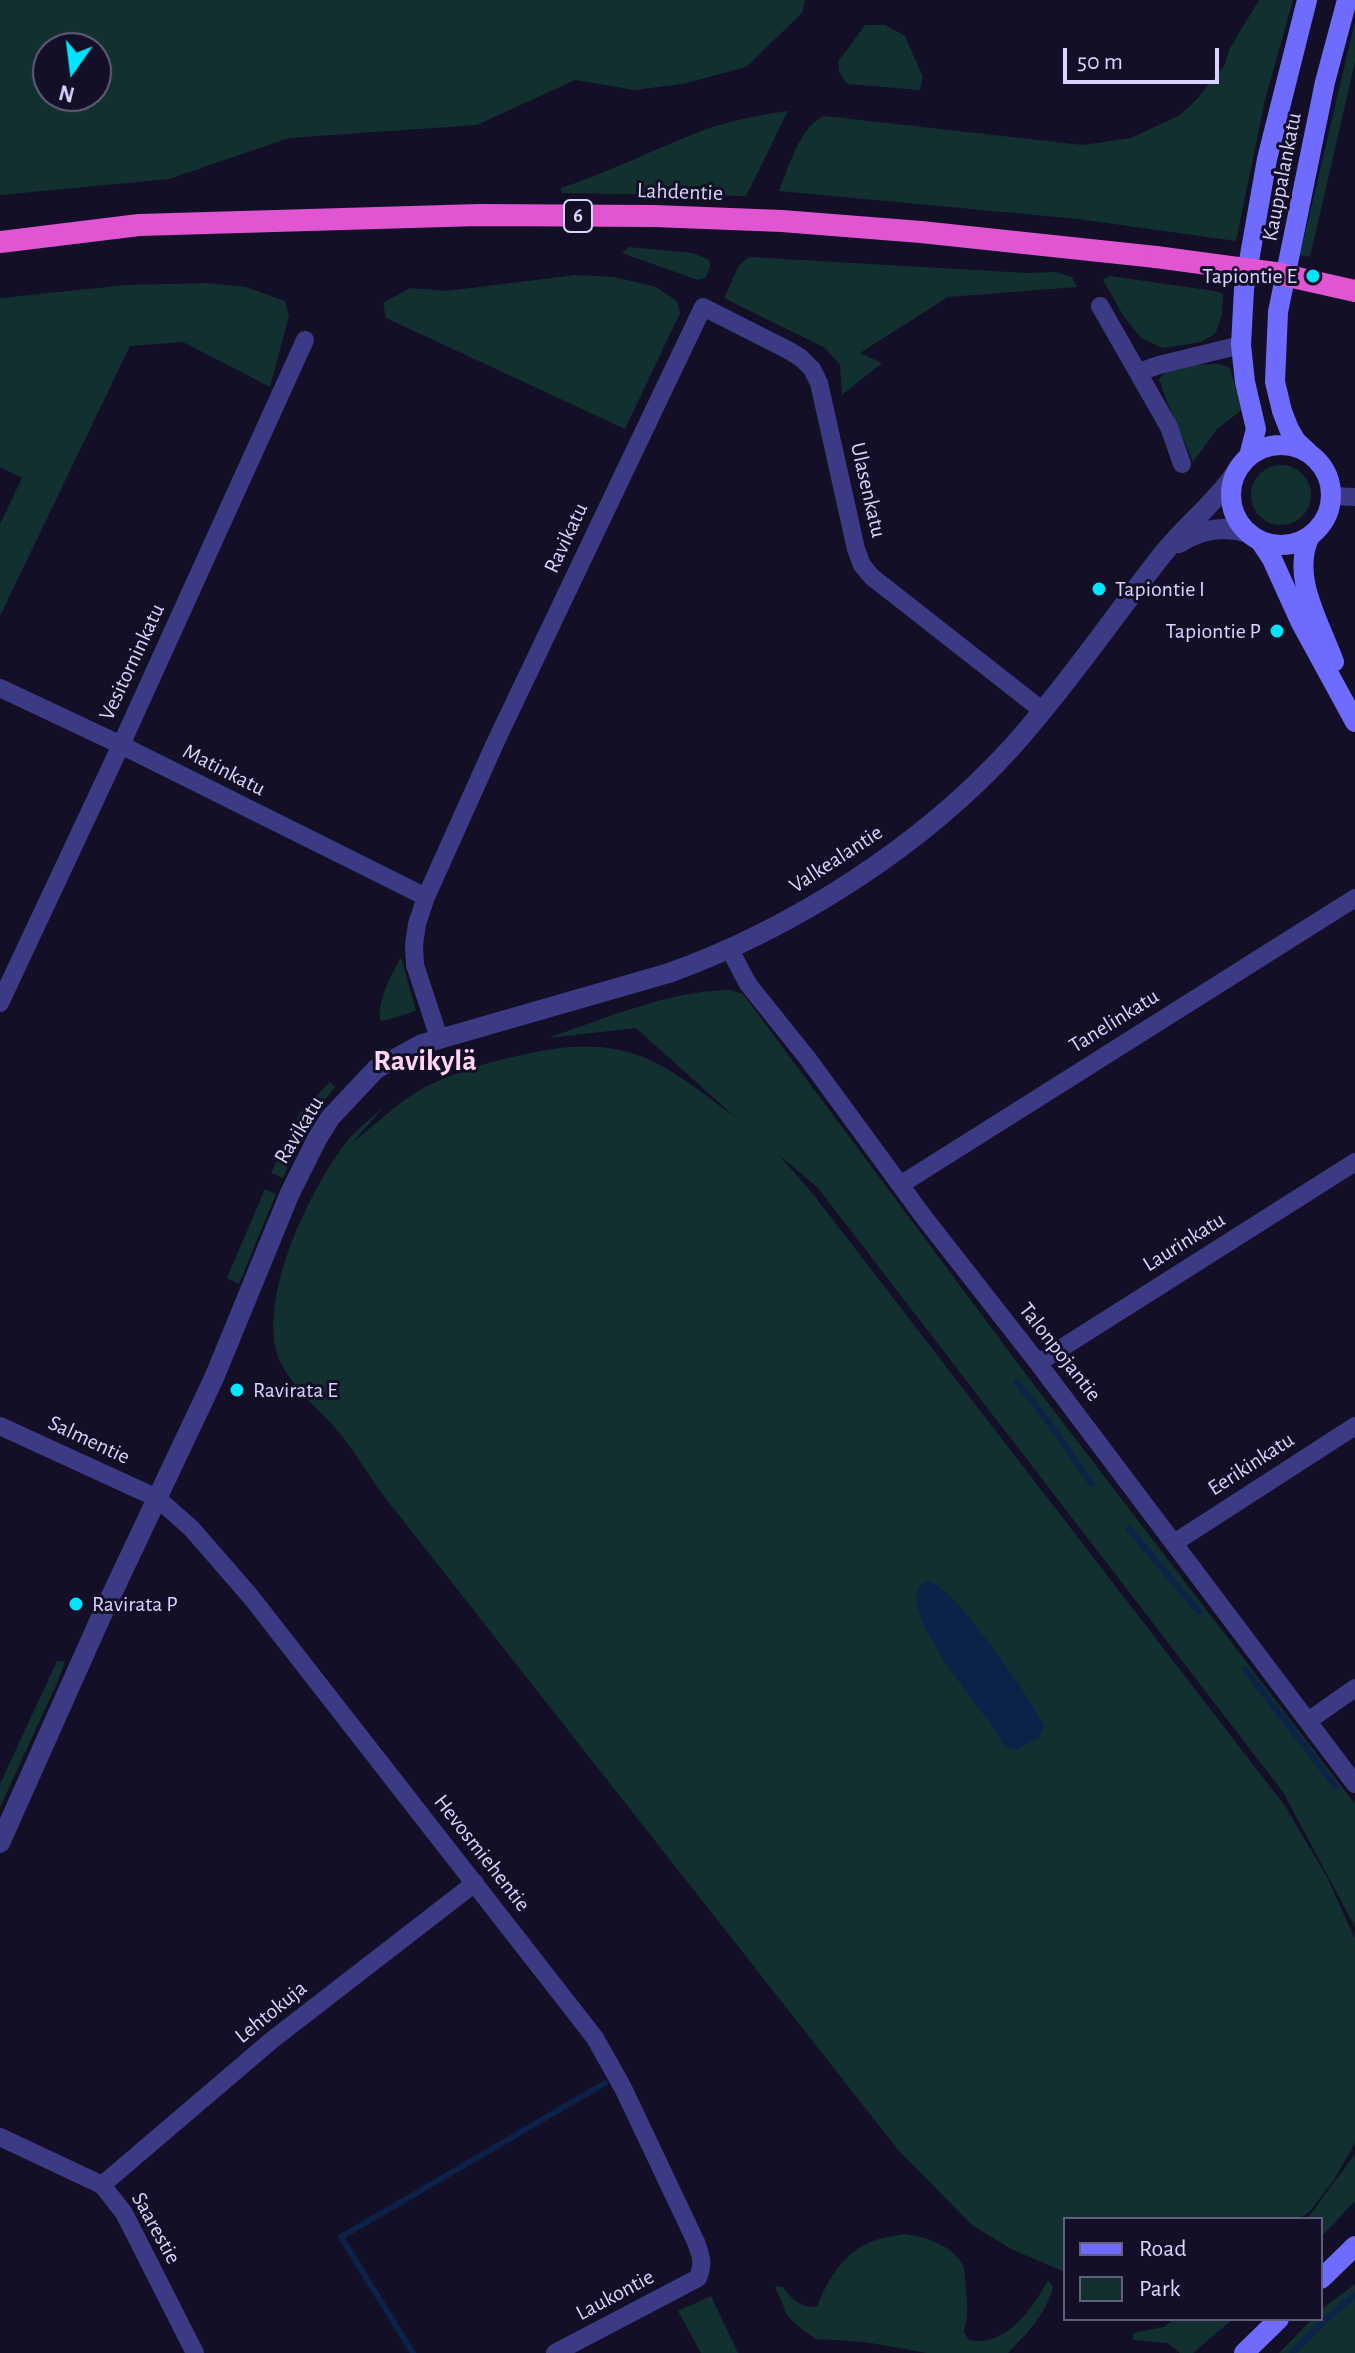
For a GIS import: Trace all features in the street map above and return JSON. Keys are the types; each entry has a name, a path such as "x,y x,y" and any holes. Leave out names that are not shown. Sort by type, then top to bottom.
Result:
{"highway":[{"name":"Lahdentie","path":"0,242 139,225 479,215 654,216 782,221 921,232 1156,257 1275,273 1355,291"}],"main road":[{"name":"Kauppalankatu","path":"1249,456 1256,429 1245,382 1241,345 1244,289 1283,91 1307,0"},
{"name":"Kauppalankatu","path":"1308,452 1289,429 1275,382 1278,312 1325,82 1347,0"},
{"path":"1267,446 1293,446 1308,452 1329,479 1329,509 1324,521 1310,536 1303,556 1306,589 1355,720 1301,623 1272,559 1236,517 1231,503 1235,474 1249,456 1267,446"},
{"path":"1254,537 1272,544 1293,543 1310,536"},
{"path":"1323,2277 1355,2246"},
{"path":"1244,2353 1277,2321"}],"street":[{"path":"1100,306 1169,427 1182,464"},
{"name":"Ulasenkatu","path":"703,307 788,350 812,369 819,383 856,549 862,565 872,577 1043,711"},
{"name":"Ravikatu","path":"0,1843 214,1378 290,1193 317,1139 330,1118 376,1069 439,1038 415,965 417,924 426,897 497,739 703,307"},
{"name":"Vesitorninkatu","path":"0,1003 305,340"},
{"path":"1139,372 1241,345"},
{"name":"Valkealantie","path":"439,1038 669,973 729,948 861,874 927,826 981,778 1043,711 1155,564 1235,474"},
{"path":"1331,496 1355,497"},
{"name":"Valkealantie","path":"1155,564 1171,549 1197,533 1226,528 1254,537"},
{"name":"Matinkatu","path":"0,688 426,897"},
{"name":"Tanelinkatu","path":"900,1185 1355,898"},
{"name":"Talonpojantie","path":"729,948 748,984 808,1059 900,1185 1355,1784"},
{"name":"Laurinkatu","path":"1038,1363 1355,1162"},
{"name":"Salmentie","path":"0,1426 157,1498"},
{"name":"Eerikinkatu","path":"1174,1543 1355,1426"},
{"name":"Hevosmiehentie","path":"157,1498 191,1528 251,1597 586,2026 623,2088 696,2242 702,2258 698,2278"},
{"path":"1308,1721 1355,1688"},
{"name":"Lehtokuja","path":"102,2185 272,2040 475,1883"},
{"name":"Saarestie","path":"0,2137 102,2185 124,2213 195,2353"},
{"name":"Laukontie","path":"555,2353 698,2278"}],"green space":[{"path":"0,0 805,0 802,13 746,67 683,84 634,90 575,80 477,125 289,138 169,179 0,195"},
{"path":"1259,0 1293,0 1265,100 1236,241 1078,219 779,191 802,138 824,116 1083,145 1131,138 1180,115 1197,99 1224,66 1230,48"},
{"path":"1355,21 1355,62 1310,257 1300,255"},
{"path":"865,25 885,25 905,36 923,77 920,90 847,84 839,72 838,62"},
{"path":"788,111 746,196 562,193 561,188 704,130 746,118"},
{"path":"629,247 693,253 709,260 710,268 705,278 698,280 622,253"},
{"path":"749,257 1027,273 1056,272 1072,277 1077,287 948,297 860,353 882,363 842,395 840,365 825,348 724,298 739,265"},
{"path":"576,275 614,277 656,287 677,301 680,313 625,429 386,318 383,303 410,288 446,291"},
{"path":"1110,276 1223,294 1222,315 1215,334 1201,342 1163,348 1141,338 1124,317 1103,280"},
{"path":"207,283 246,287 285,301 289,316 270,387 183,342 130,346 0,616 0,524 22,478 0,467 0,298 128,285"},
{"path":"1220,364 1230,368 1242,410 1217,429 1193,462 1159,379 1170,368"},
{"path":"1281,465 1302,474 1311,495 1302,516 1281,525 1260,516 1251,495 1260,474"},
{"path":"401,957 416,1011 383,1021 380,1020 380,1012 383,995"},
{"path":"730,990 743,994 1019,1365 1355,1804 1355,1927 1283,1792 818,1188 778,1154 813,1194 1285,1806 1327,1877 1355,1939 1355,2143 1334,2180 1302,2217 1063,2217 1063,2271 1011,2249 972,2225 899,2151 380,1491 342,1436 300,1391 280,1361 274,1337 274,1309 290,1246 333,1161 364,1124 383,1108 352,1143 406,1099 443,1079 518,1056 589,1046 625,1051 656,1063 691,1084 735,1117 636,1028 548,1038 660,1000"},
{"path":"330,1082 335,1087 305,1126 283,1178 271,1173 300,1113"},
{"path":"265,1189 276,1194 239,1284 227,1278"},
{"path":"57,1661 65,1661 58,1681 0,1807 0,1784"},
{"path":"1355,2154 1355,2201 1323,2235 1323,2217 1308,2217"},
{"path":"905,2234 939,2244 960,2261 964,2269 967,2300 964,2332 969,2340 995,2338 1017,2324 1048,2280 1053,2287 1045,2307 1008,2353 927,2353 865,2342 816,2339 787,2315 775,2286 783,2287 801,2304 817,2307 831,2277 853,2252 877,2240"},
{"path":"1355,2284 1355,2353 1279,2353 1310,2321 1323,2321 1323,2308"},
{"path":"711,2296 738,2353 701,2353 678,2311"},
{"path":"1172,2321 1231,2321 1193,2353 1180,2353 1168,2343 1133,2340 1133,2333 1164,2327"}],"water":[{"path":"930,1581 942,1589 974,1623 1009,1670 1044,1726 1039,1737 1017,1750 1004,1746 934,1645 923,1622 917,1603 918,1588"}],"waterway":[{"path":"1016,1382 1092,1484"},
{"path":"1129,1529 1199,1612"},
{"path":"1245,1669 1336,1787"},
{"path":"413,2353 341,2237 605,2083"},
{"path":"1292,2353 1355,2295"}],"place":[{"name":"Tapiontie E","path":"1313,276"},
{"name":"Tapiontie I","path":"1099,589"},
{"name":"Tapiontie P","path":"1277,631"},
{"name":"Ravirata E","path":"237,1390"},
{"name":"Ravirata P","path":"76,1604"}],"district":[{"name":"Ravikylä","path":"425,1061"}]}
